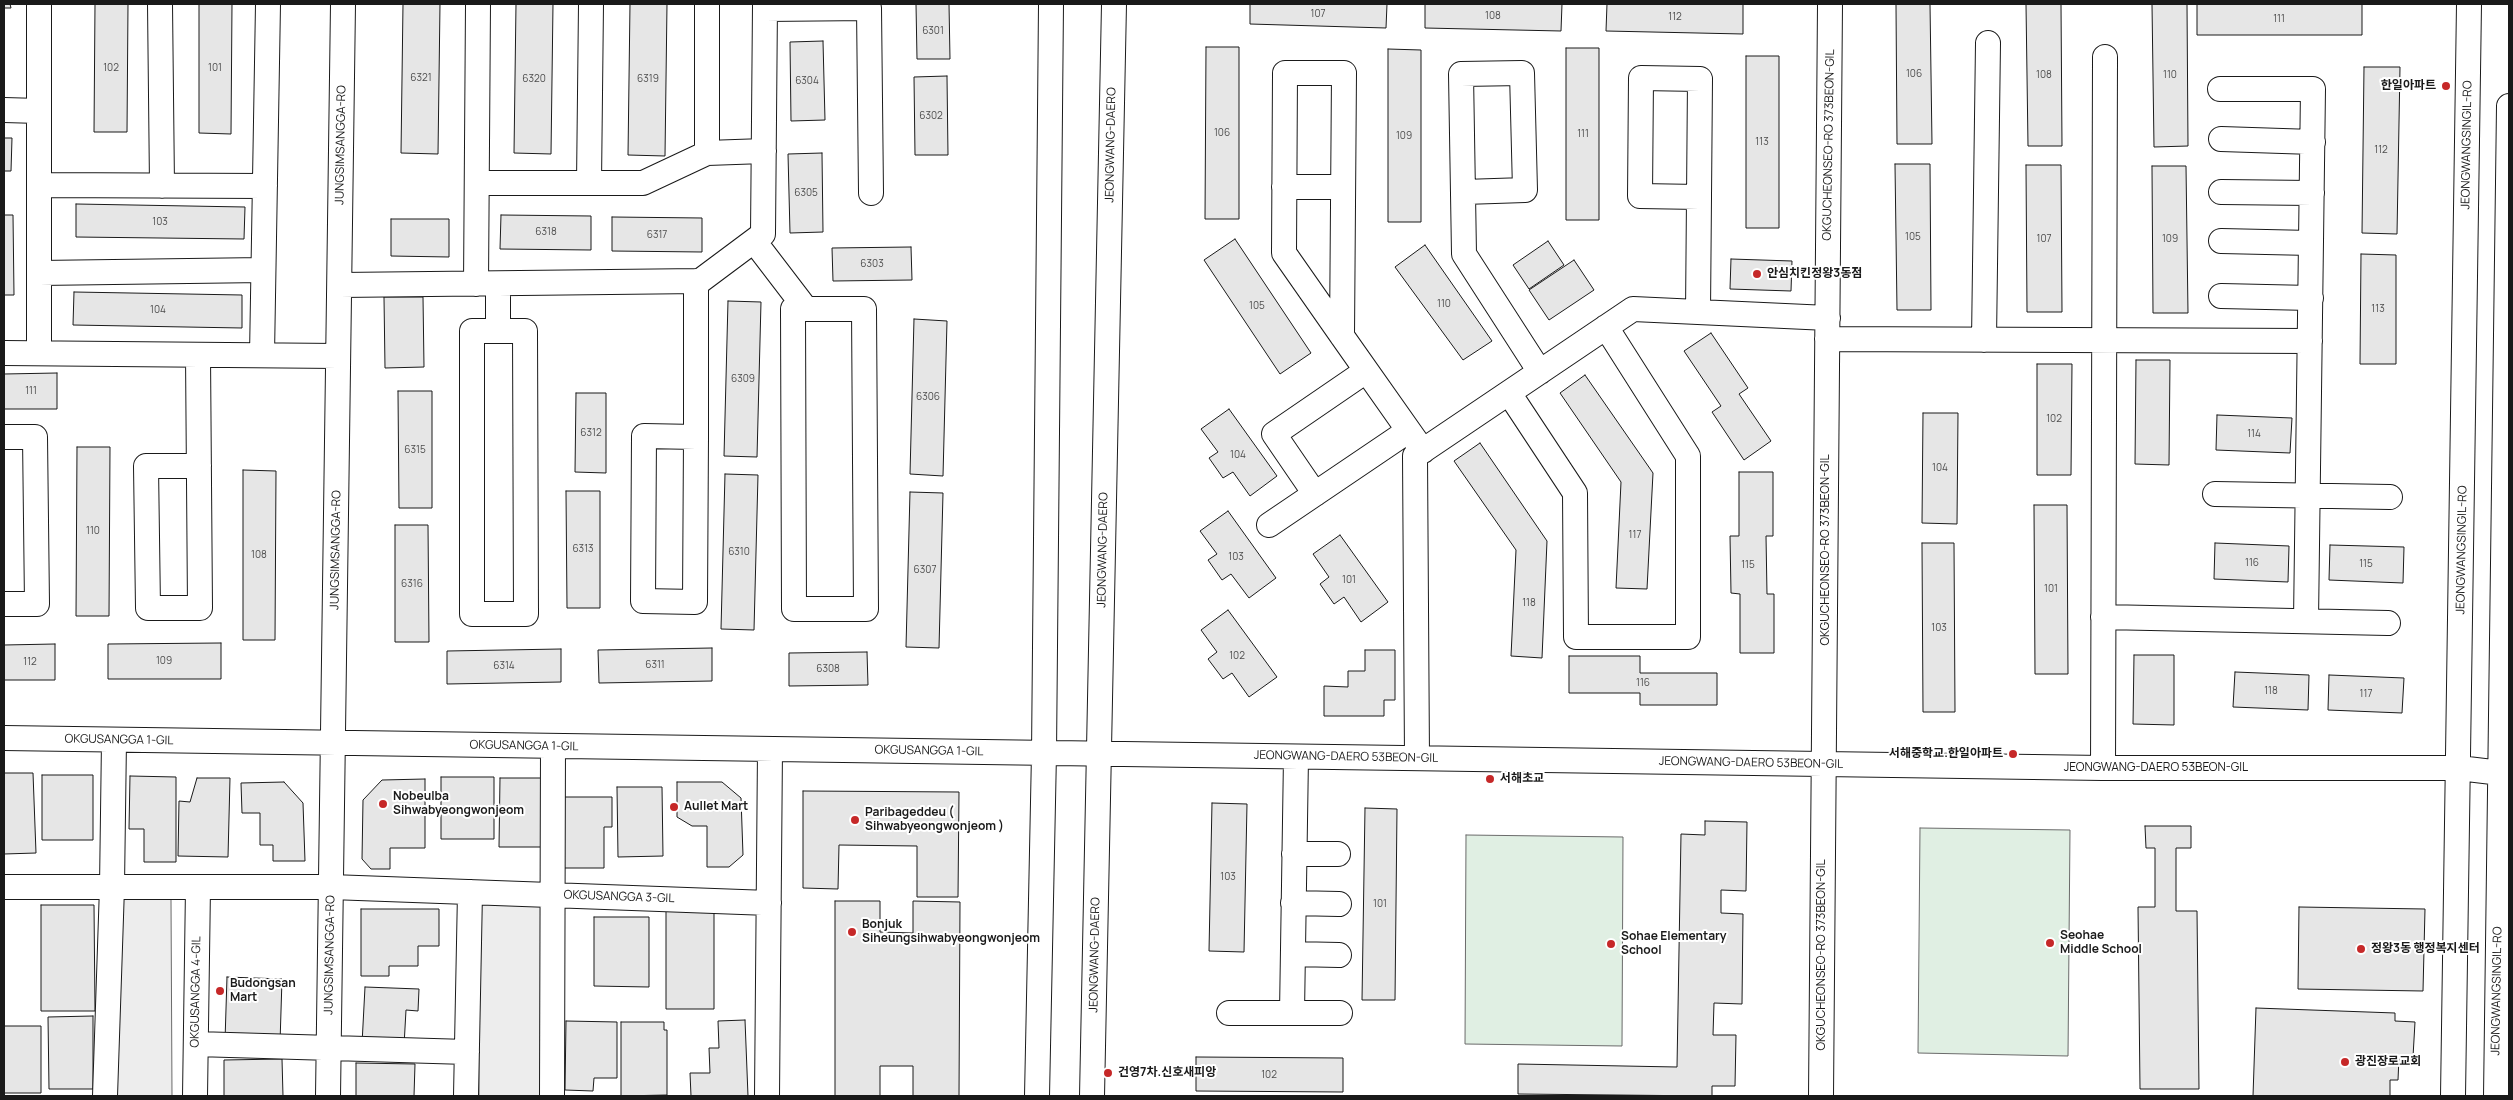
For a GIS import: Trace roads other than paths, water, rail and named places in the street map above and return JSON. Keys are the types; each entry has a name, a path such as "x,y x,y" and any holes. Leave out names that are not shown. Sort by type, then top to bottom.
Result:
{"street":[{"path":"39,4 39,353"},
{"path":"160,4 162,186"},
{"path":"262,355 268,4"},
{"name":"JUNGSIMSANGGA-RO","path":"328,1096 343,4"},
{"path":"478,4 477,184 487,284 498,331"},
{"path":"589,184 591,4"},
{"path":"707,4 707,152"},
{"path":"1037,1096 1044,753 1052,4"},
{"name":"JEONGWANG-DAERO","path":"1092,1096 1114,4"},
{"name":"OKGUCHEONSEO-RO 373BEON-GIL","path":"1821,1096 1830,4"},
{"name":"JEONGWANGSINGIL-RO","path":"2453,1096 2469,4"},
{"path":"340,285 700,281 763,234 765,6 869,8 871,193"},
{"path":"1984,340 1988,43"},
{"path":"2103,768 2105,57"},
{"path":"1342,336 1344,74 1285,73 1284,253 1408,431 1423,451"},
{"path":"1464,192 1525,190 1522,73 1461,74 1464,254 1540,372"},
{"path":"1698,312 1699,197 1700,79 1641,78 1640,196 1699,197"},
{"path":"2220,89 2313,89 2306,621"},
{"name":"JEONGWANGSINGIL-RO","path":"2496,1096 2505,774 2509,106"},
{"path":"4,110 39,111"},
{"path":"2221,139 2312,142"},
{"path":"477,184 643,183 707,152 764,151"},
{"path":"39,186 265,186"},
{"path":"1284,187 1343,187"},
{"path":"2221,192 2312,193"},
{"path":"754,240 806,309"},
{"path":"2221,241 2311,243"},
{"path":"39,272 263,270"},
{"path":"696,281 696,437 695,602 643,601 644,436 696,437"},
{"path":"2221,296 2311,298"},
{"path":"793,309 806,309 864,309 866,609 794,609 793,309"},
{"path":"1417,758 1415,456 1633,309 1698,312 1827,329 1984,340 2310,341"},
{"path":"1509,393 1575,493 1576,637 1688,636 1688,456 1606,327"},
{"path":"472,331 498,331 526,332 526,614 472,614 472,331"},
{"path":"4,353 338,356"},
{"path":"198,355 199,466 200,608 148,608 146,466 199,466"},
{"path":"1315,494 1274,434 1366,371"},
{"path":"1269,525 1408,431"},
{"path":"4,437 35,437 37,604 4,604"},
{"path":"2215,494 2390,497"},
{"path":"2103,617 2388,622"},
{"name":"OKGUSANGGA 1-GIL","path":"4,738 1044,753"},
{"path":"105,1096 112,887 114,740"},
{"path":"552,1096 553,746"},
{"path":"767,1096 770,749"},
{"name":"JEONGWANG-DAERO 53BEON-GIL","path":"1044,753 2103,768 2459,768 2505,774"},
{"path":"1292,1013 1296,757"},
{"path":"1294,854 1338,854"},
{"path":"4,887 331,888"},
{"name":"OKGUSANGGA 4-GIL","path":"195,1096 198,887"},
{"name":"OKGUSANGGA 3-GIL","path":"331,888 769,903"},
{"path":"466,1096 470,892"},
{"path":"1293,903 1338,904"},
{"path":"1293,954 1339,955"},
{"path":"1229,1013 1340,1013"},
{"path":"196,1044 467,1052"}],"place":[{"name":"한일아파트","path":"2446,86"},
{"name":"안심치킨정왕3동점","path":"1757,274"},
{"name":"서해중학교.한일아파트","path":"2013,754"},
{"name":"서해초교","path":"1490,779"},
{"name":"Nobeulba Sihwabyeongwonjeom","path":"383,804"},
{"name":"Aullet Mart","path":"674,807"},
{"name":"Paribageddeu ( Sihwabyeongwonjeom )","path":"855,820"},
{"name":"Bonjuk Siheungsihwabyeongwonjeom","path":"852,932"},
{"name":"Seohae Middle School","path":"2050,943"},
{"name":"Sohae Elementary School","path":"1611,944"},
{"name":"정왕3동 행정복지센터","path":"2361,949"},
{"name":"Budongsan Mart","path":"220,991"},
{"name":"광진장로교회","path":"2345,1062"},
{"name":"건영7차.신호새피앙","path":"1108,1073"}]}
